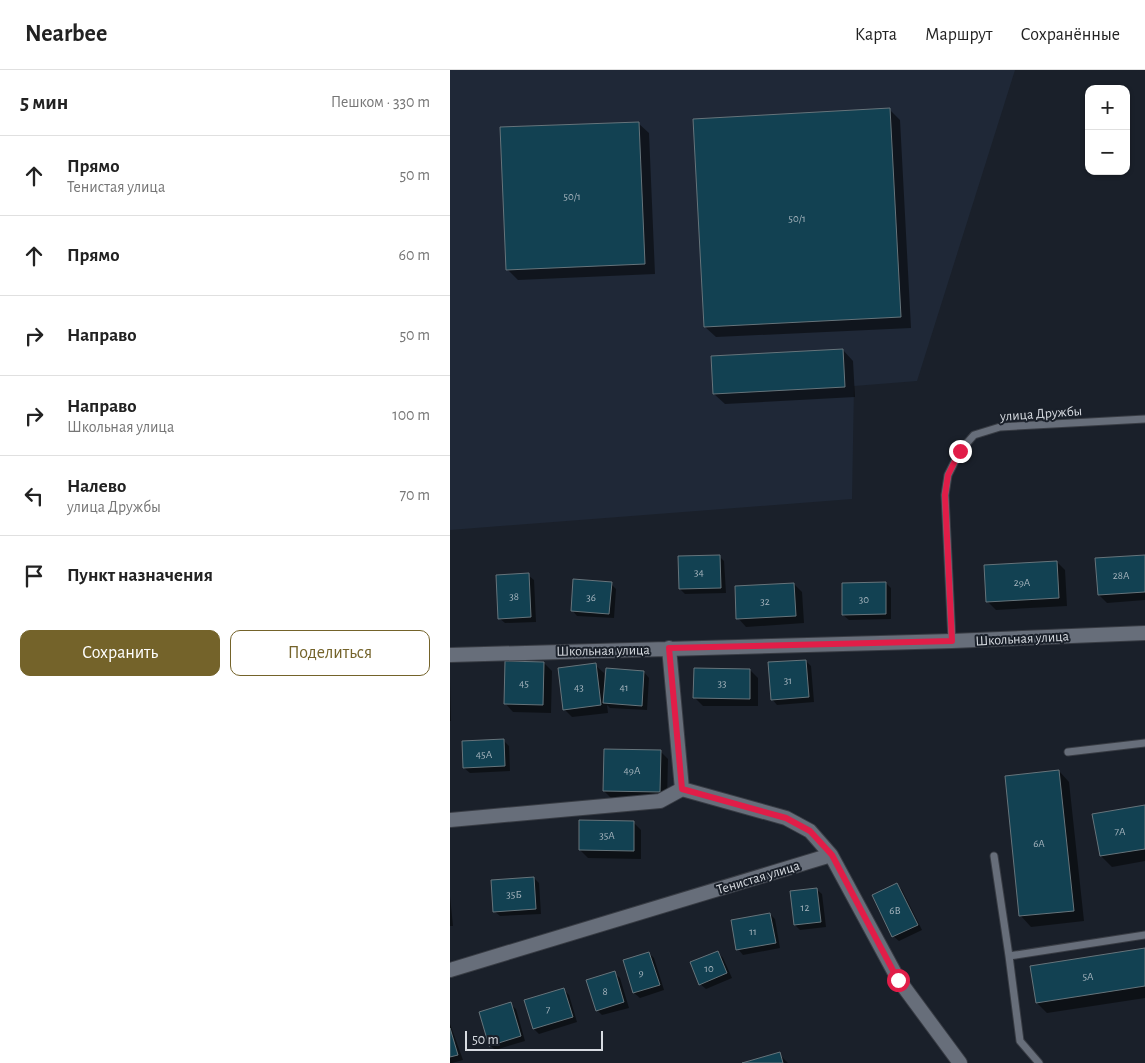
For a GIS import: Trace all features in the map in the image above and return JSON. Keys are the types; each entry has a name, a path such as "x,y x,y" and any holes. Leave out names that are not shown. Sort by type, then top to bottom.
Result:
{"street":[{"name":"Школьная улица","path":"450,655 952,641 1145,633"},
{"path":"669,648 682,789"},
{"path":"450,820 660,801 682,789 786,818 810,831 832,855 898,980 960,1063"},
{"name":"Тенистая улица","path":"450,970 832,855"}],"lane":[{"name":"улица Дружбы","path":"952,641 945,495 948,475 960,451 969,440 974,435 1000,427 1145,419"},
{"path":"1068,752 1145,743"},
{"path":"994,856 1020,1041 1039,1063"},
{"path":"1009,956 1145,934"}],"shaded area":[{"path":"450,70 1015,70 917,381 854,386 852,499 450,530"}],"building":[{"path":"890,108 901,317 704,327 693,119"},
{"path":"639,122 645,264 506,270 500,127"},
{"path":"843,349 845,387 713,394 711,356"},
{"path":"720,555 721,588 679,589 678,556"},
{"path":"1145,555 1145,592 1098,595 1095,558"},
{"path":"1057,561 1059,598 986,602 984,565"},
{"path":"529,573 531,617 498,619 496,575"},
{"path":"573,579 612,582 609,614 571,611"},
{"path":"886,582 886,614 842,615 842,583"},
{"path":"794,583 796,616 736,619 735,586"},
{"path":"806,660 809,697 771,700 768,662"},
{"path":"505,661 544,662 543,705 504,704"},
{"path":"596,663 601,705 563,710 558,668"},
{"path":"606,668 644,671 642,706 603,703"},
{"path":"694,668 750,669 750,699 693,698"},
{"path":"504,739 505,766 463,768 462,741"},
{"path":"604,749 661,750 660,792 603,791"},
{"path":"1059,770 1074,911 1019,916 1005,776"},
{"path":"1145,805 1145,849 1100,856 1092,814"},
{"path":"579,820 634,821 634,851 579,850"},
{"path":"534,877 536,909 493,912 491,880"},
{"path":"897,883 918,925 892,937 872,895"},
{"path":"817,888 821,922 794,925 790,891"},
{"path":"770,913 776,943 736,950 731,920"},
{"path":"1145,948 1145,986 1036,1003 1030,966"},
{"path":"718,951 727,973 699,985 690,962"},
{"path":"649,952 660,985 633,993 623,960"},
{"path":"615,971 624,1002 596,1011 586,980"},
{"path":"564,988 573,1017 533,1029 524,1000"},
{"path":"511,1002 521,1036 489,1046 479,1012"},
{"path":"450,1028 458,1055 450,1057"},
{"path":"780,1052 783,1063 742,1063"}],"route":[{"path":"898,980 832,855 810,831 786,818 682,789 669,648 952,641 945,495 948,475 960,451"}]}
